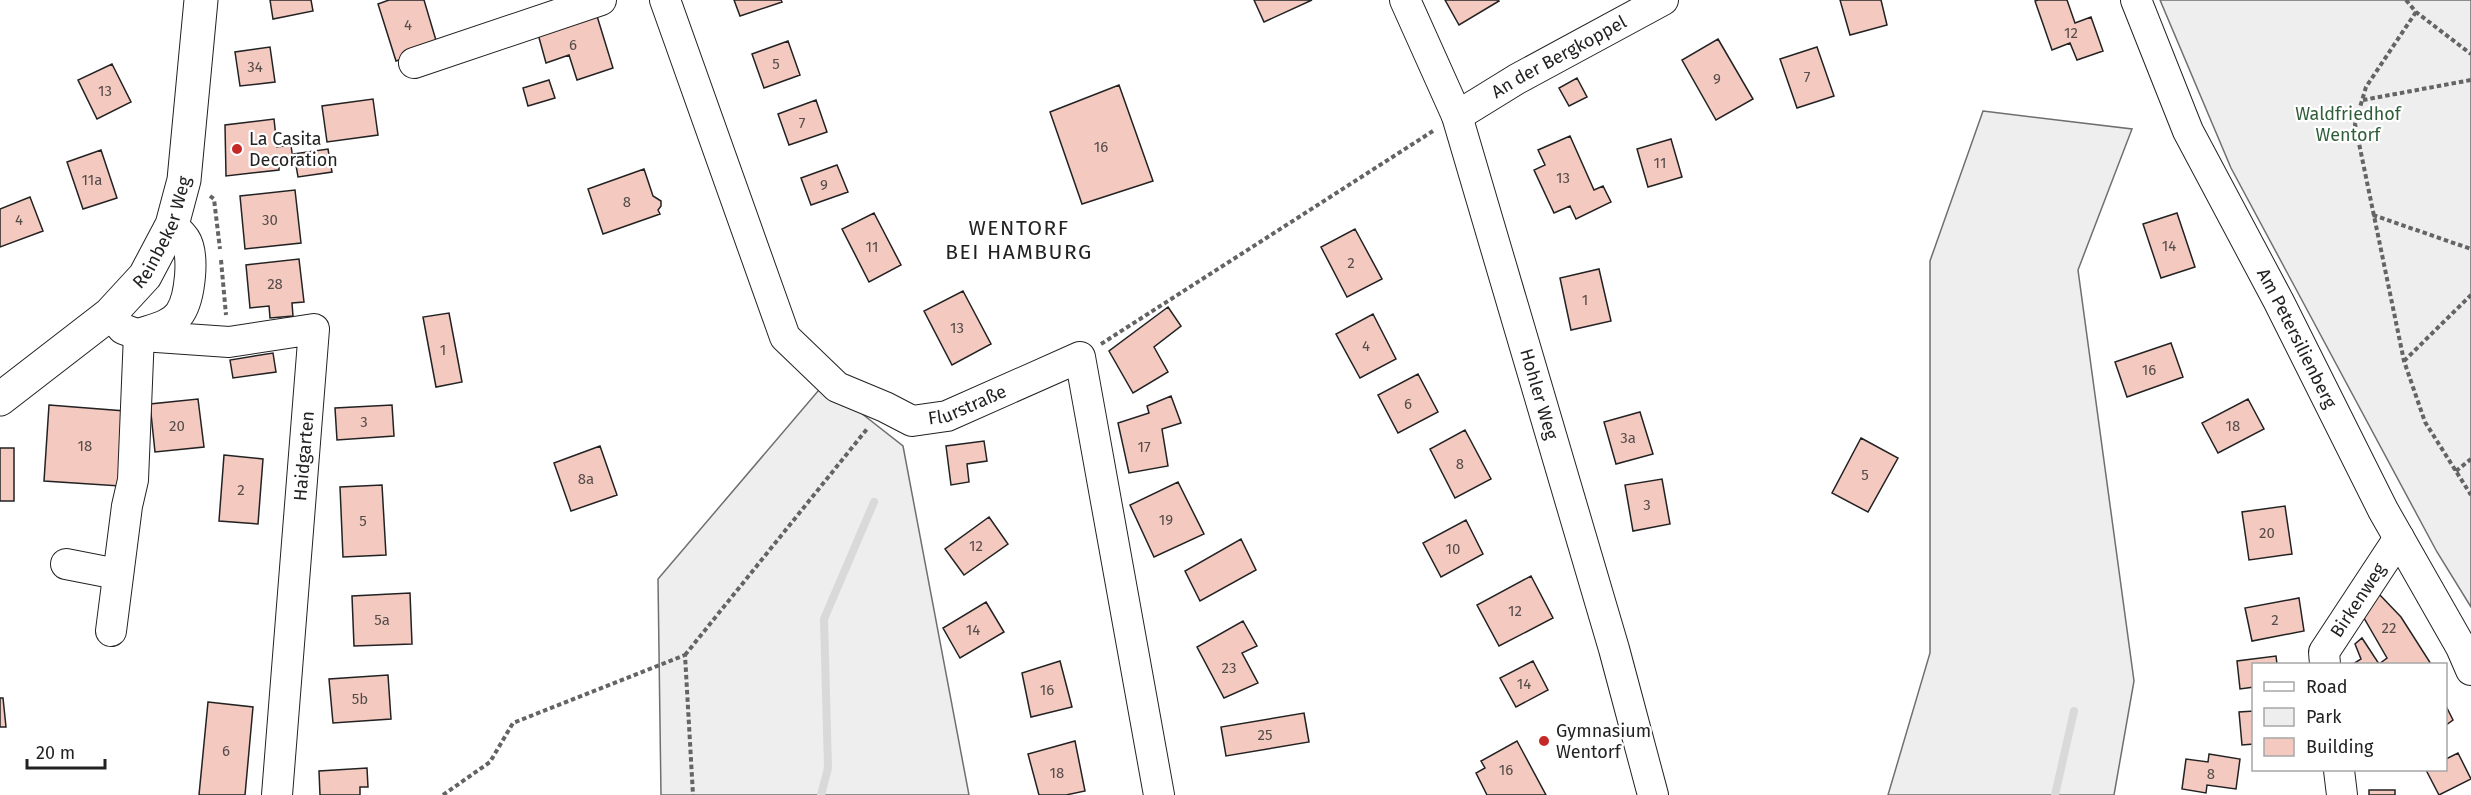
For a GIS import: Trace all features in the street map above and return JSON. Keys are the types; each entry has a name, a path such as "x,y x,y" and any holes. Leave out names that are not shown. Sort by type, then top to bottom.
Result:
{"main road":[{"name":"Reinbeker Weg","path":"0,399 110,314 145,276 172,225 184,180 201,0"}],"street":[{"path":"414,63 601,0"},
{"name":"Flurstraße","path":"665,0 785,337 837,387 912,421 947,416 1080,357"},
{"name":"Hohler Weg","path":"1405,0 1457,116 1614,650 1653,795"},
{"name":"An der Bergkoppel","path":"1457,116 1517,79 1663,0"},
{"name":"Am Petersilienberg","path":"2136,0 2188,131 2279,302 2383,510 2461,647 2471,670"},
{"path":"111,631 126,506 133,480 139,334 165,326 180,313 189,294 190,268 186,240 172,225"},
{"name":"Haidgarten","path":"110,314 123,329 139,334 229,342 314,329 277,795"},
{"path":"1080,357 1159,795"},
{"name":"Birkenweg","path":"2325,663 2324,652 2399,538"},
{"path":"66,564 117,574"},
{"path":"2339,771 2343,795"}],"path":[{"path":"2406,0 2416,12 2471,54"},
{"path":"2416,12 2366,87 2355,124 2404,361 2425,422 2471,495"},
{"path":"2362,100 2471,80"},
{"path":"1080,357 1457,116"},
{"path":"2373,215 2471,249"},
{"path":"2404,361 2471,295"},
{"path":"443,795 490,762 513,723 685,655 885,407"},
{"path":"2456,471 2471,459"},
{"path":"685,655 693,795"}],"green space":[{"name":"Waldfriedhof Wentorf","path":"2160,0 2471,0 2471,607 2437,552 2231,168"},
{"path":"1983,111 2132,129 2078,270 2134,681 2114,795 1888,795 1930,653 1930,261"},
{"path":"824,384 903,446 969,795 661,795 658,579"}],"building":[{"path":"270,0 311,0 313,11 273,19"},
{"path":"389,0 424,0 438,47 396,61 378,4"},
{"path":"734,0 781,0 782,2 740,16"},
{"path":"1254,0 1312,0 1264,22"},
{"path":"1445,0 1498,0 1499,1 1459,25"},
{"path":"1840,0 1881,0 1887,25 1850,35"},
{"path":"2067,0 2075,23 2091,17 2103,51 2077,60 2070,43 2052,50 2035,1"},
{"path":"597,16 613,68 577,80 569,55 546,63 538,34"},
{"path":"1718,39 1753,99 1716,120 1682,60"},
{"path":"788,41 800,75 764,88 752,54"},
{"path":"270,47 275,82 240,86 235,52"},
{"path":"1817,47 1834,96 1797,108 1780,59"},
{"path":"112,64 131,102 97,119 78,80"},
{"path":"1577,78 1587,97 1569,106 1559,88"},
{"path":"549,80 555,98 528,106 523,88"},
{"path":"1119,85 1153,181 1082,204 1050,112"},
{"path":"373,99 378,135 327,142 322,106"},
{"path":"816,100 827,132 789,145 778,114"},
{"path":"274,119 277,147 291,145 293,161 279,163 279,170 226,176 225,125"},
{"path":"1570,136 1594,190 1603,186 1611,202 1576,219 1570,206 1554,213 1534,170 1545,165 1538,150"},
{"path":"1671,139 1682,177 1648,187 1637,149"},
{"path":"328,149 332,172 298,177 294,154"},
{"path":"101,150 117,198 83,209 67,162"},
{"path":"837,165 848,192 811,205 801,178"},
{"path":"644,169 653,196 661,201 658,210 660,214 603,234 588,189"},
{"path":"295,190 301,243 245,249 240,196"},
{"path":"30,197 43,231 0,247 0,209"},
{"path":"874,213 901,265 869,282 842,229"},
{"path":"2177,213 2195,267 2161,278 2143,224"},
{"path":"1355,229 1382,279 1347,297 1321,247"},
{"path":"299,259 304,302 292,303 293,316 270,318 269,306 250,308 246,265"},
{"path":"1599,269 1611,321 1571,330 1560,278"},
{"path":"963,291 991,344 952,365 924,311"},
{"path":"1168,307 1181,326 1154,347 1168,372 1133,393 1109,351"},
{"path":"449,313 462,382 436,387 423,317"},
{"path":"1373,314 1396,359 1360,378 1336,334"},
{"path":"2171,343 2183,377 2127,397 2115,362"},
{"path":"273,353 276,372 233,378 230,360"},
{"path":"1418,374 1438,412 1398,433 1378,395"},
{"path":"1171,396 1181,423 1162,429 1168,466 1129,473 1118,423 1149,413 1147,406"},
{"path":"198,399 204,447 155,452 150,404"},
{"path":"2248,399 2264,429 2218,453 2202,423"},
{"path":"49,405 125,411 120,486 44,481"},
{"path":"392,405 394,436 337,440 335,408"},
{"path":"1640,412 1653,454 1616,464 1604,422"},
{"path":"1465,430 1491,479 1455,498 1430,449"},
{"path":"1861,438 1898,458 1868,512 1832,493"},
{"path":"984,441 987,461 967,464 969,482 951,485 946,446"},
{"path":"600,446 617,495 571,511 554,463"},
{"path":"0,448 14,448 14,501 0,501"},
{"path":"224,455 263,459 258,524 219,521"},
{"path":"1662,479 1670,524 1633,531 1625,485"},
{"path":"1178,482 1204,534 1154,557 1130,505"},
{"path":"382,485 386,555 343,557 340,487"},
{"path":"2285,506 2292,554 2249,560 2242,512"},
{"path":"989,517 1008,544 964,575 945,549"},
{"path":"1466,520 1483,554 1441,577 1423,543"},
{"path":"1241,539 1256,570 1200,601 1185,571"},
{"path":"1531,576 1553,618 1499,646 1477,605"},
{"path":"410,593 412,644 354,646 352,596"},
{"path":"2379,594 2401,617 2430,663 2380,663 2387,658 2364,618"},
{"path":"2299,598 2304,631 2252,641 2245,608"},
{"path":"986,602 1004,632 960,658 943,628"},
{"path":"1243,621 1257,646 1242,653 1258,683 1224,698 1197,647"},
{"path":"2362,638 2378,663 2355,663 2361,659 2355,644"},
{"path":"2276,656 2277,663 2252,663 2252,687 2240,689 2237,661"},
{"path":"1060,661 1072,707 1031,717 1022,673"},
{"path":"1533,661 1548,690 1516,707 1500,678"},
{"path":"388,675 391,719 333,723 329,679"},
{"path":"0,698 3,698 6,727 0,727"},
{"path":"208,702 253,707 245,795 199,795"},
{"path":"2447,708 2453,720 2447,724"},
{"path":"2252,711 2252,744 2242,745 2239,712"},
{"path":"1304,713 1309,742 1226,756 1221,727"},
{"path":"1075,741 1085,791 1066,795 1039,795 1028,754"},
{"name":"Gymnasium Wentorf","path":"1517,741 1546,795 1487,795 1476,773 1485,768 1481,761"},
{"path":"2458,753 2471,779 2439,795 2427,771 2447,771 2447,758"},
{"path":"2209,754 2240,759 2236,789 2207,785 2206,793 2182,789 2186,759 2208,762"},
{"path":"367,768 368,787 360,787 360,795 320,795 319,771"},
{"path":"2369,790 2395,790 2395,795 2369,795"}],"waterway":[{"path":"821,795 828,768 824,619 874,502"},
{"path":"2055,795 2074,711"}],"place":[{"name":"La Casita Decoration","path":"237,149"},
{"name":"Gymnasium Wentorf","path":"1544,741"}],"district":[{"name":"WENTORF BEI HAMBURG","path":"1019,240"}]}
